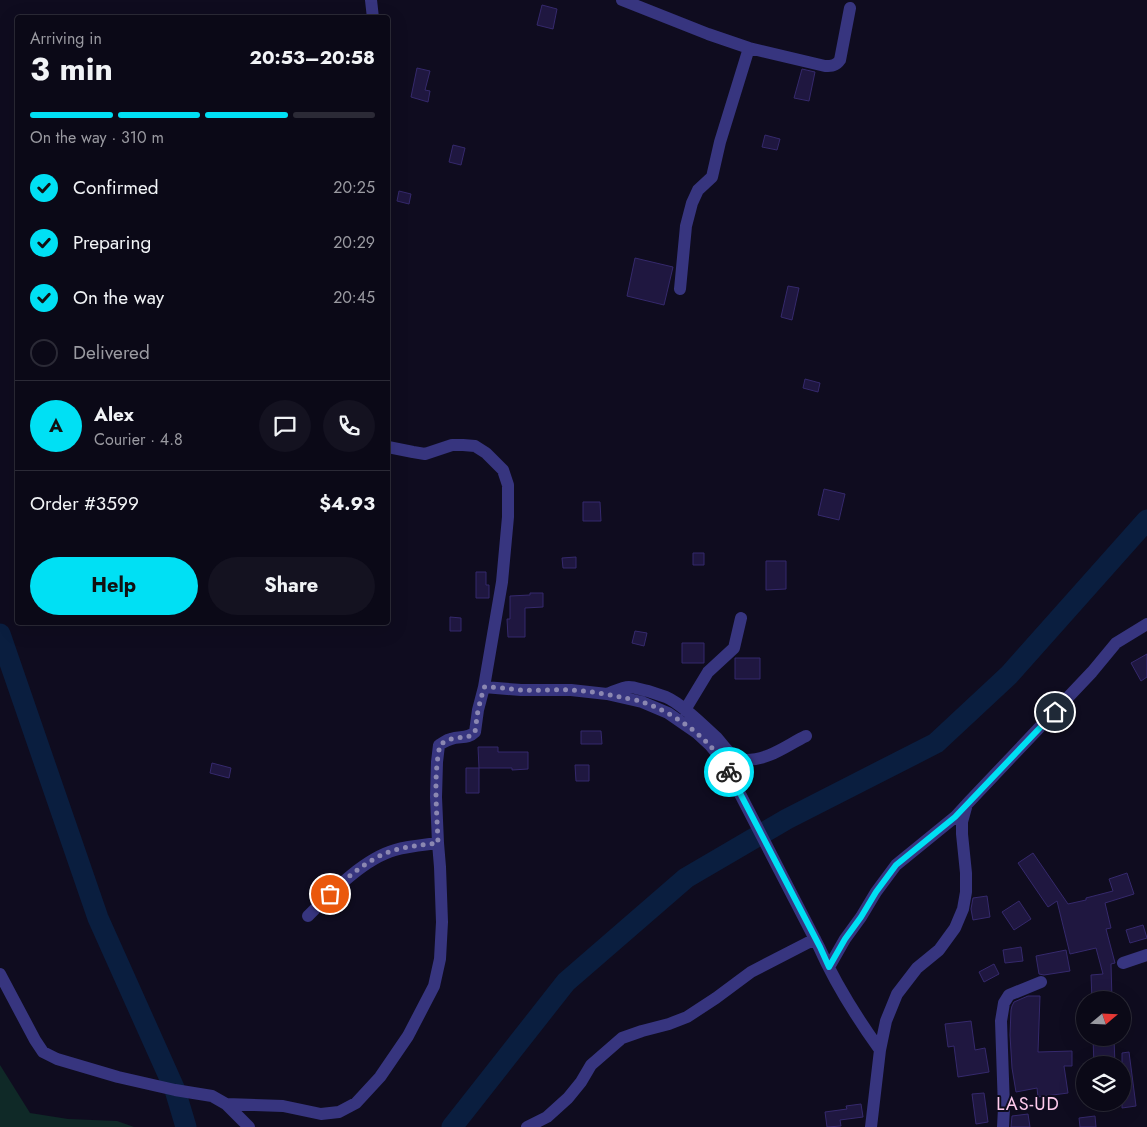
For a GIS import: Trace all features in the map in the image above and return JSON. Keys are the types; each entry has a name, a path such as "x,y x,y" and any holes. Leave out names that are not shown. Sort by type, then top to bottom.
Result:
{"street":[{"path":"371,0 373,15"},
{"path":"622,0 749,48 825,66 833,66 840,60 850,8"},
{"path":"680,288 686,226 692,203 698,190 712,177 720,142 749,48"},
{"path":"226,1104 283,1106 321,1114 339,1112 356,1103 380,1077 408,1036 434,986 440,959 442,922 436,789 437,762 440,745 445,741 452,738 466,737 475,732 502,582 508,517 508,485 503,470 486,453 475,446 452,445 425,454 390,448"},
{"path":"685,710 708,672 734,648 741,618"},
{"path":"829,967 845,939 896,865 955,817 968,804 1092,672 1116,643 1147,624"},
{"path":"484,687 521,690 571,690 607,694 642,702 668,714 697,733 710,745 723,762 829,967 861,1023 880,1050"},
{"path":"607,694 627,687 640,689 667,698 685,710 718,739 728,752 737,759 745,761 771,755 806,736"},
{"path":"871,1127 880,1050 886,1022 896,994 916,968 939,950 955,928 963,909 966,892 966,873 962,822 968,804"},
{"path":"308,916 342,882 376,858 393,850 438,843"},
{"path":"527,1127 546,1116 568,1098 581,1082 591,1065 622,1038 687,1017 751,972 813,935"},
{"path":"1123,964 1147,955"},
{"path":"0,974 43,1052 57,1059 82,1067 175,1090 212,1096 226,1104 249,1127"},
{"path":"1003,1127 1001,1021 1004,1003 1009,995 1041,982"}],"green space":[{"path":"0,1065 30,1113 68,1119 117,1121 134,1127 0,1127"}],"building":[{"path":"542,5 557,9 553,29 537,25"},
{"path":"417,68 430,71 425,90 430,91 428,102 411,97"},
{"path":"802,69 815,72 809,101 794,98"},
{"path":"765,135 780,139 777,150 762,147"},
{"path":"453,145 465,148 461,165 449,162"},
{"path":"399,191 411,194 409,204 397,201"},
{"path":"635,258 673,267 664,305 627,296"},
{"path":"788,286 799,288 792,320 781,317"},
{"path":"805,379 820,383 818,392 803,388"},
{"path":"824,489 845,494 839,520 818,515"},
{"path":"583,502 600,502 601,521 583,521"},
{"path":"693,553 704,553 704,565 693,565"},
{"path":"576,557 576,568 563,568 562,558"},
{"path":"766,561 786,561 786,589 766,590"},
{"path":"476,572 486,572 489,598 476,598"},
{"path":"530,593 543,593 543,607 525,608 525,637 508,637 507,619 510,619 510,596 530,595"},
{"path":"450,617 461,618 461,631 450,631"},
{"path":"635,631 647,633 644,646 632,643"},
{"path":"682,643 704,643 704,663 682,663"},
{"path":"1147,654 1147,677 1141,681 1131,663"},
{"path":"735,658 760,658 760,679 735,679"},
{"path":"581,731 601,731 602,744 581,744"},
{"path":"478,747 498,747 498,752 528,752 528,769 479,768"},
{"path":"212,763 231,768 229,778 210,773"},
{"path":"575,765 589,765 589,781 576,781"},
{"path":"466,768 479,768 479,793 466,793"},
{"path":"1033,853 1068,904 1113,891 1109,879 1127,873 1134,894 1105,903 1111,928 1106,929 1115,963 1111,964 1112,991 1092,991 1091,975 1103,974 1096,948 1070,954 1057,901 1048,907 1018,863"},
{"path":"987,896 990,917 973,920 971,909 973,898"},
{"path":"1019,901 1031,919 1014,930 1002,912"},
{"path":"1143,925 1147,938 1130,943 1126,930"},
{"path":"1021,947 1023,961 1005,963 1003,950"},
{"path":"1066,950 1070,971 1039,974 1036,956"},
{"path":"994,964 999,974 984,982 979,972"},
{"path":"1028,996 1040,996 1038,1052 1072,1051 1072,1066 1064,1066 1068,1093 1038,1097 1037,1088 1016,1092 1012,1068 1011,1010 1014,1002"},
{"path":"971,1021 975,1050 985,1048 989,1072 958,1077 954,1046 948,1047 945,1024"},
{"path":"1093,1046 1114,1046 1115,1056 1094,1056"},
{"path":"1129,1052 1130,1056 1122,1056 1122,1053"},
{"path":"1131,1067 1136,1106 1131,1107"},
{"path":"984,1093 988,1122 976,1124 972,1094"},
{"path":"861,1104 863,1117 840,1120 841,1126 827,1127 825,1112 847,1109 846,1106"},
{"path":"1028,1114 1030,1127 1011,1127 1012,1116"},
{"path":"1095,1116 1096,1127 1080,1127 1079,1118"}],"waterway":[{"path":"452,1127 566,982 686,878 787,819 936,743 1009,675 1147,520"},
{"path":"0,634 98,918 175,1090 186,1127"}],"way so far":[{"path":"330,894 342,882 376,858 393,850 438,843 436,797 437,762 440,745 452,738 466,737 475,732 474,728 484,687 521,690 571,690 607,694 642,702 668,714 697,733 717,753 729,772"}],"district":[{"name":"LAS-UD","path":"1028,1104"}],"route":[{"path":"729,772 829,967 845,939 896,865 955,817 1055,712"}]}
